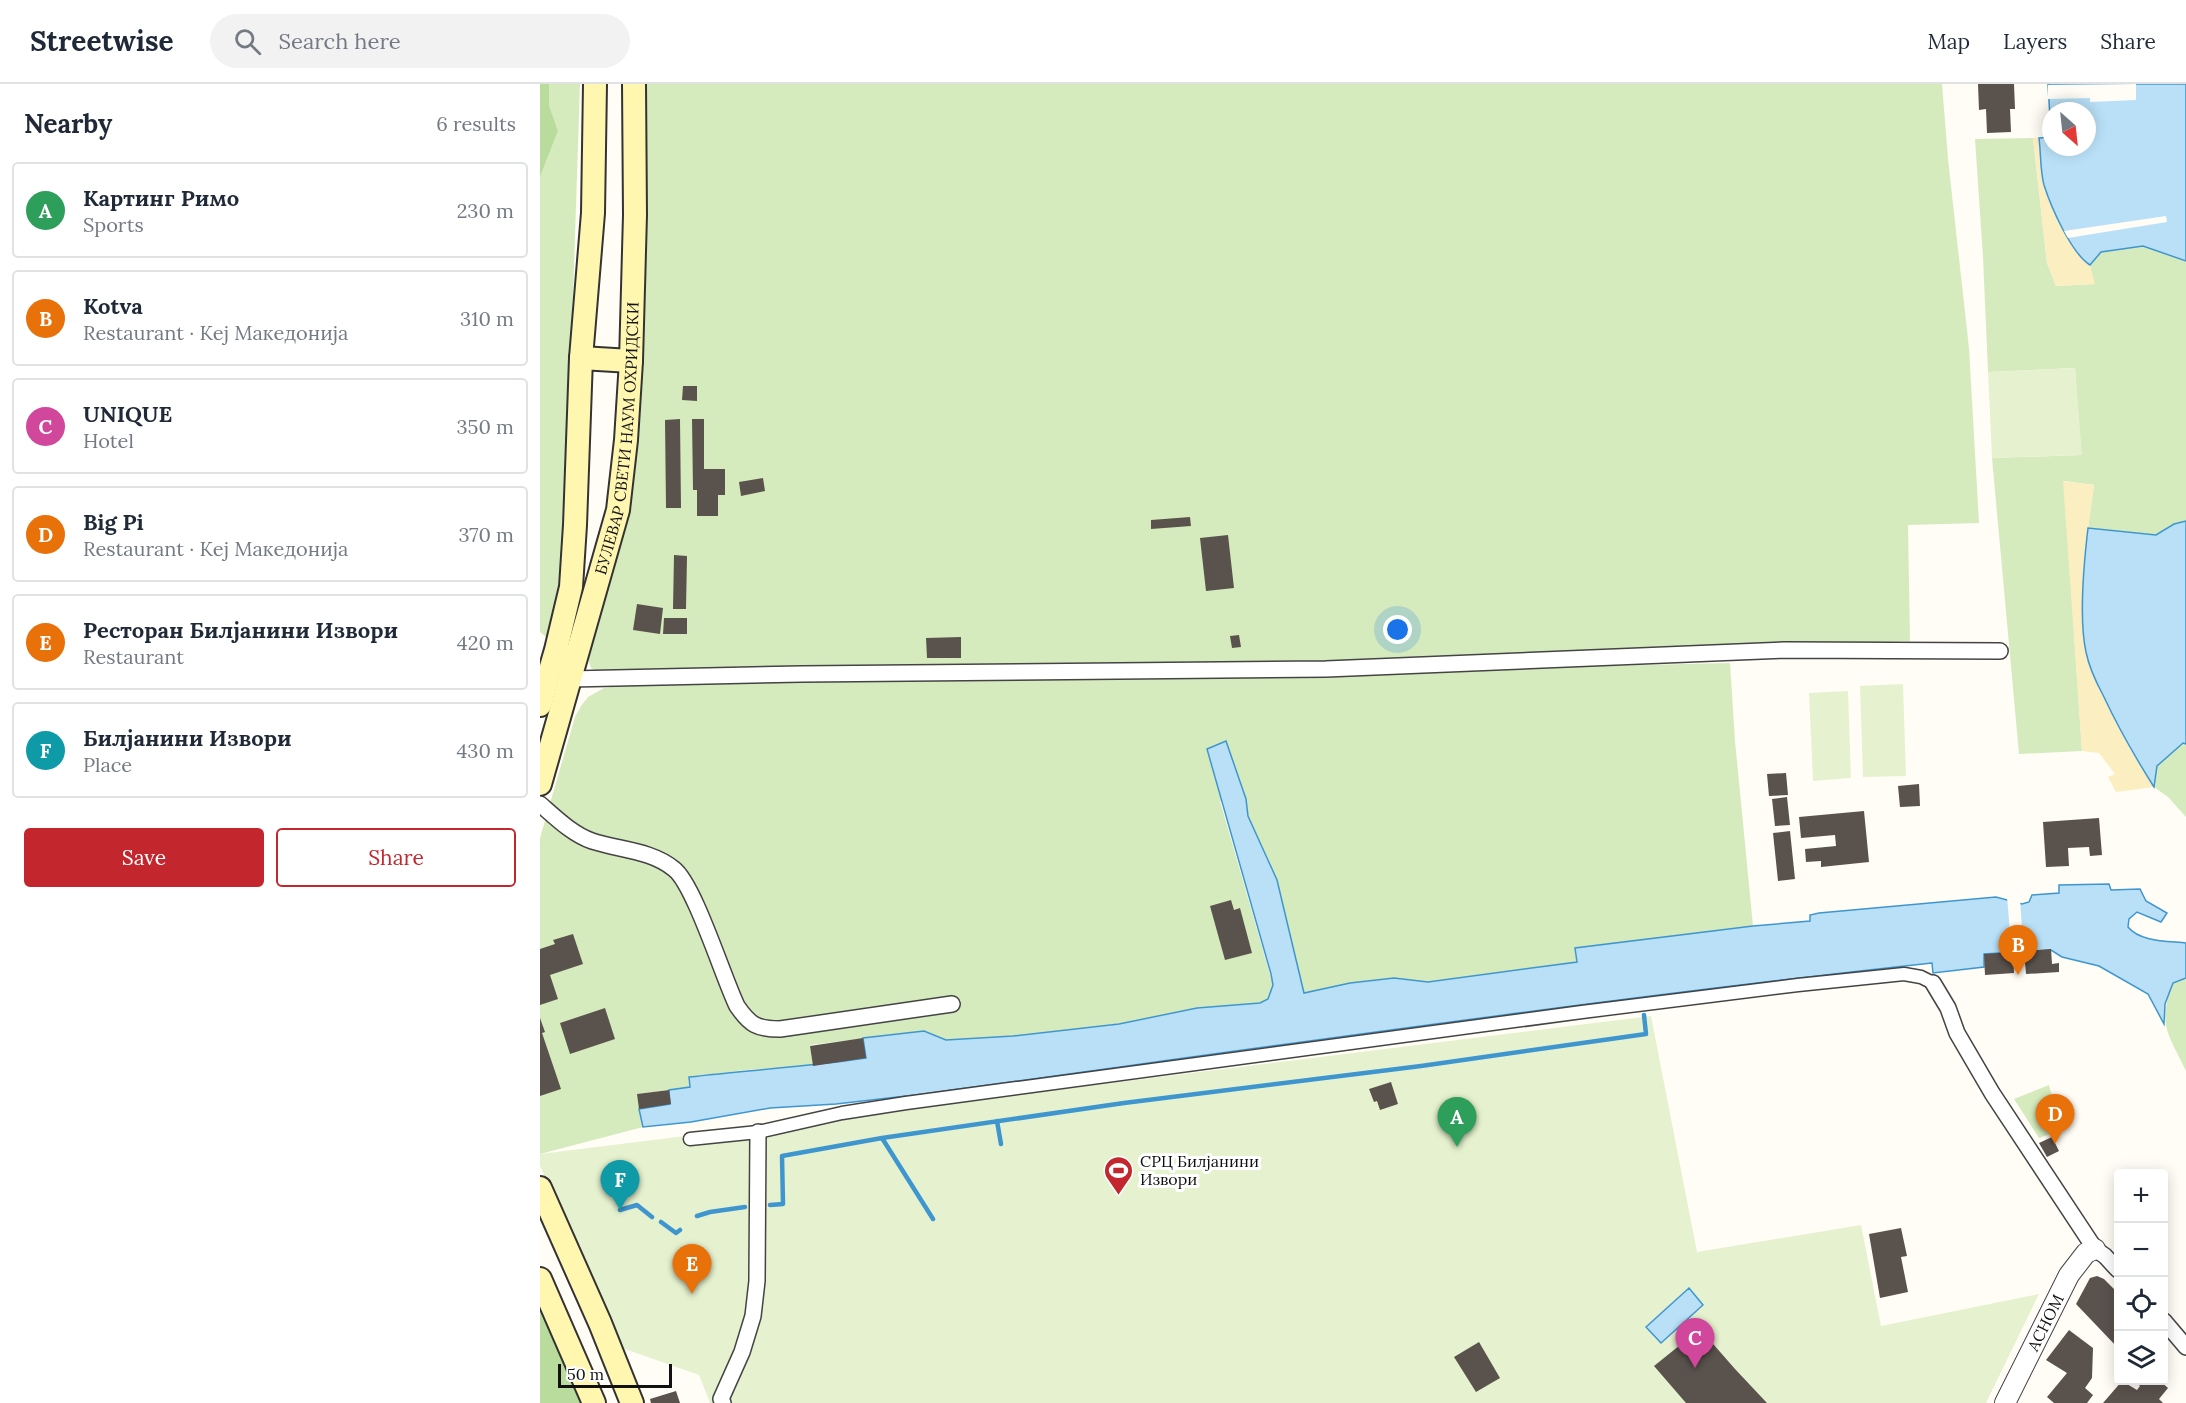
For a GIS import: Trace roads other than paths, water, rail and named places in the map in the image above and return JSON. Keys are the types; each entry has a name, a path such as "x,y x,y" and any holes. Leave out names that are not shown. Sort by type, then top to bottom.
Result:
{"main road":[{"name":"БУЛЕВАР СВЕТИ НАУМ ОХРИДСКИ","path":"540,705 571,587 581,358 593,213 595,84"},
{"name":"БУЛЕВАР СВЕТИ НАУМ ОХРИДСКИ","path":"540,783 618,510 626,440 631,361 635,215 634,84"},
{"path":"581,358 631,361"},
{"path":"540,1188 600,1323 632,1403"},
{"path":"540,1279 594,1403"}],"street":[{"path":"570,679 802,674 1326,669 1784,650 2000,651"},
{"path":"540,804 560,821 591,840 643,854 673,867 679,873 696,906 737,1006 745,1018 754,1025 764,1029 780,1029 952,1004"},
{"path":"690,1140 758,1132 842,1113 906,1103 1593,1010 1904,974 1922,977 1933,983 1992,1093 2095,1249 2114,1266"},
{"path":"723,1403 721,1399 742,1352 753,1316 757,1281 758,1132"},
{"name":"АСНОМ","path":"2005,1403 2069,1275 2081,1258 2095,1249"},
{"path":"2168,1327 2186,1347"}],"water":[{"path":"2048,84 2186,84 2186,261 2143,246 2101,252 2090,265 2076,251 2051,205 2044,185 2039,138 2042,138 2042,156 2096,156 2096,102 2049,102"},
{"path":"2186,521 2186,744 2183,743 2157,766 2154,787 2115,719 2095,680 2087,658 2083,608 2088,528 2156,535 2174,524"},
{"path":"1226,741 1246,799 1248,816 1277,880 1304,993 1350,983 1394,978 1428,982 1577,962 1575,948 1810,921 1810,915 1819,913 1996,897 2022,904 2029,902 2032,895 2059,893 2059,885 2109,884 2111,890 2140,889 2146,901 2167,913 2161,922 2137,912 2129,919 2128,927 2133,932 2147,938 2186,943 2186,978 2173,983 2165,1004 2164,1024 2148,994 2099,966 2062,957 2051,950 1984,954 1984,967 1933,973 1932,963 1805,977 915,1095 836,1104 770,1108 691,1122 643,1127 639,1109 670,1104 669,1090 690,1087 689,1077 866,1058 863,1038 924,1031 946,1040 1013,1036 1119,1024 1197,1008 1260,1003 1268,999 1273,985 1271,974 1207,749"},
{"path":"1689,1288 1703,1305 1661,1343 1646,1327"}],"waterway":[{"path":"770,1205 783,1204 782,1156 882,1138 1124,1103 1421,1066 1646,1034 1644,1015"},
{"path":"997,1121 1001,1144"},
{"path":"882,1138 933,1219"},
{"path":"620,1210 637,1205 652,1217"},
{"path":"697,1216 745,1207"},
{"path":"661,1222 676,1233 680,1230"}],"place":[{"name":"Kotva","path":"2018,975"},
{"name":"Big Pi","path":"2055,1144"},
{"name":"Картинг Римо","path":"1457,1147"},
{"name":"СРЦ Билјанини Извори","path":"1119,1196"},
{"name":"Билјанини Извори","path":"620,1210"},
{"name":"Ресторан Билјанини Извори","path":"692,1294"},
{"name":"UNIQUE","path":"1695,1368"}]}
